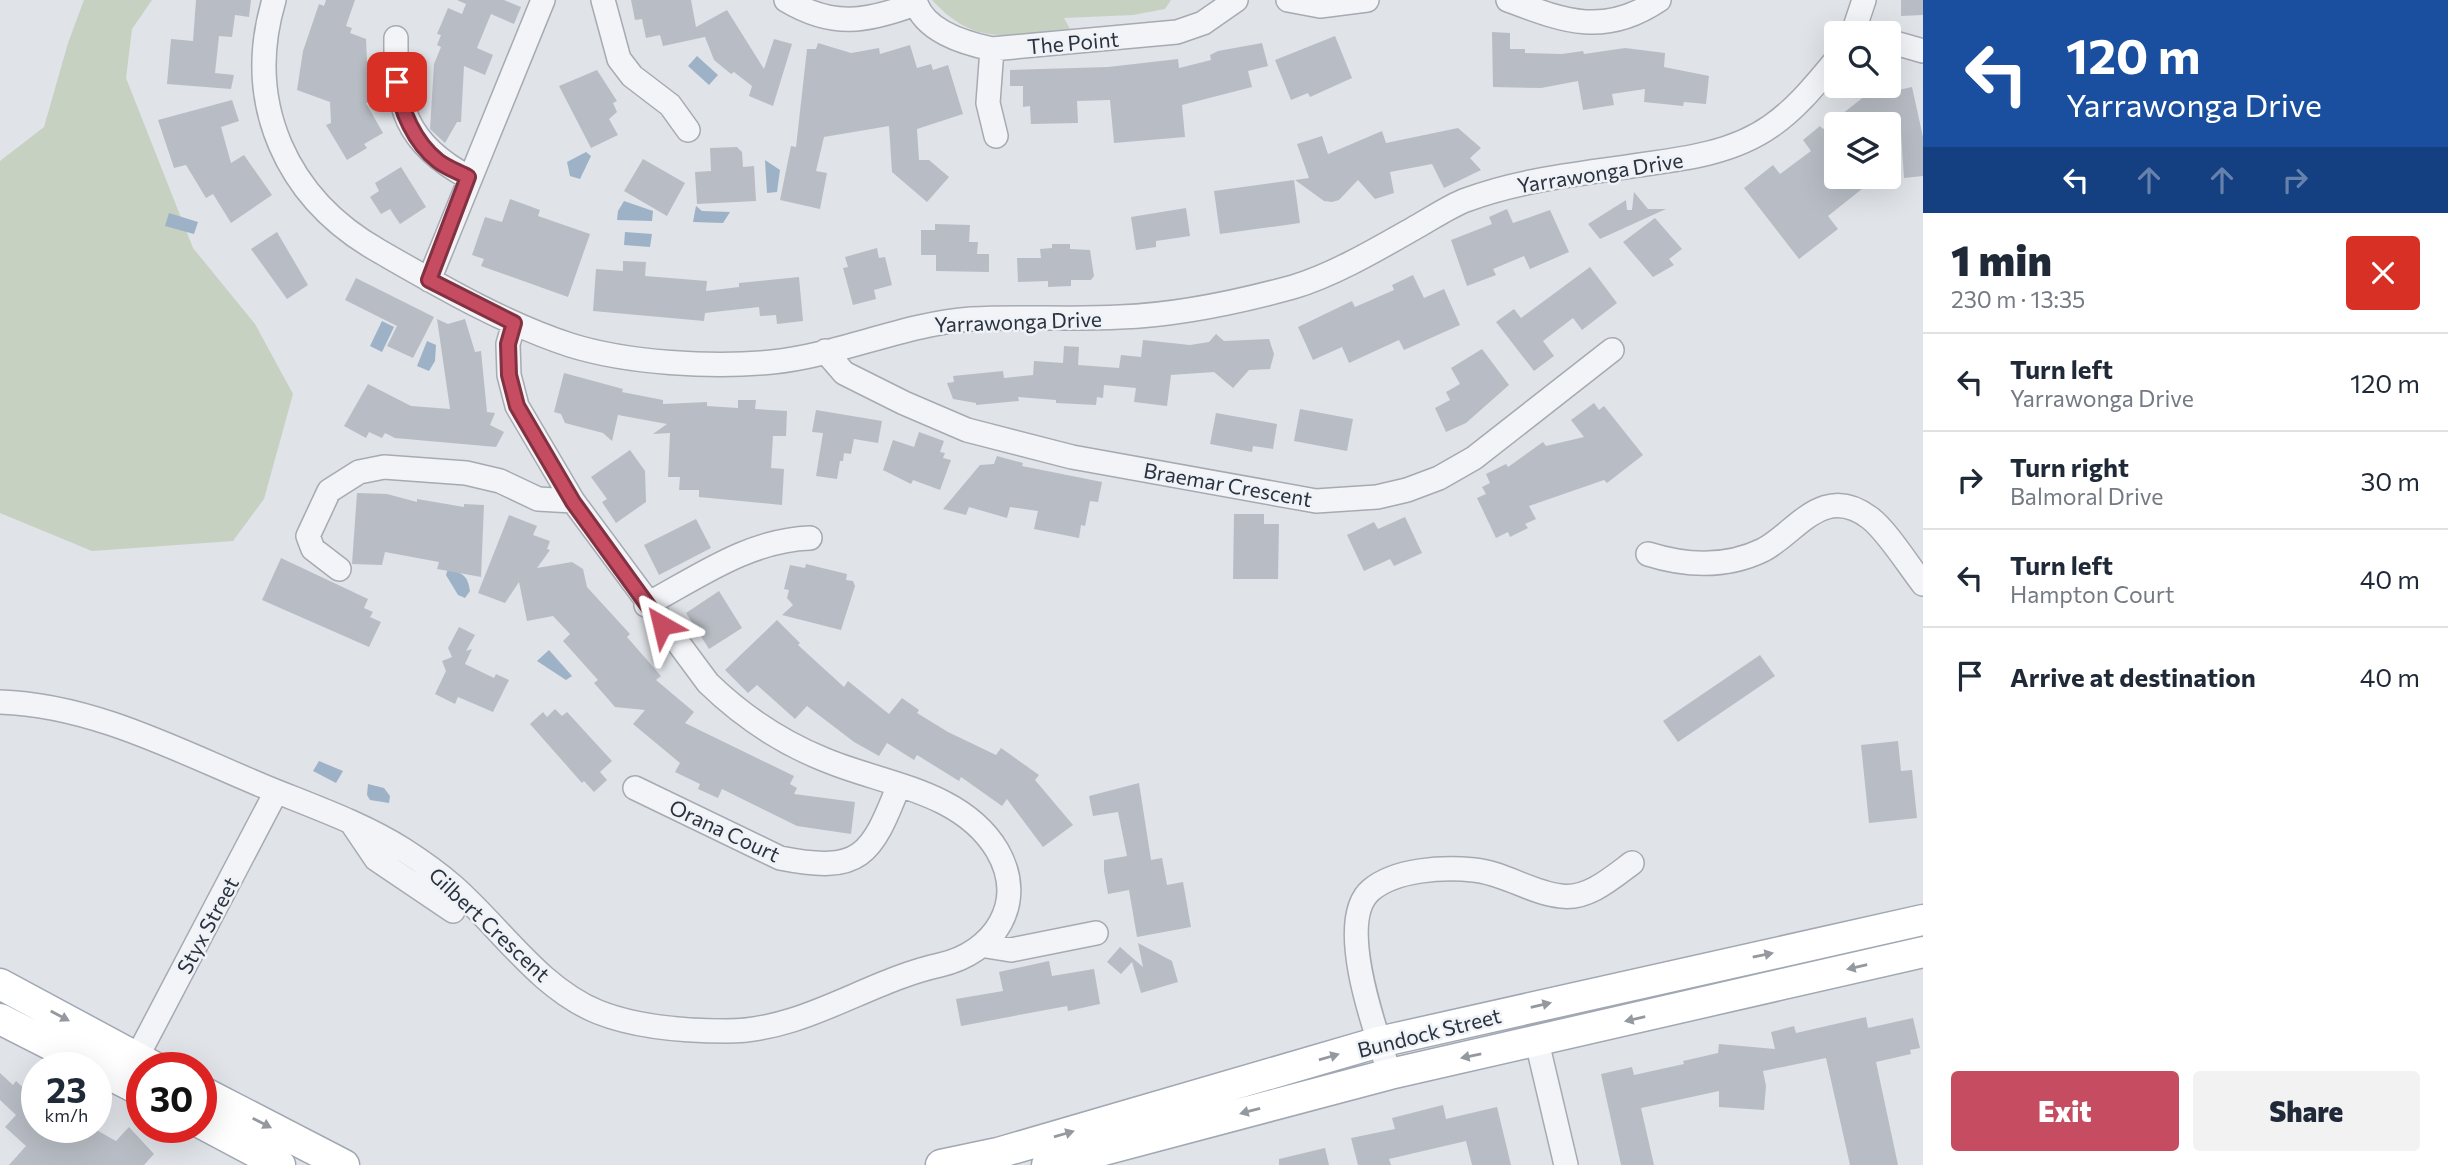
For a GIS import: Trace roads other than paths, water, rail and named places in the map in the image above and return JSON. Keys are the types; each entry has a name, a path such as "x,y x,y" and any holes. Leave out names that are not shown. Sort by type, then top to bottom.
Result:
{"main road":[{"name":"Bundock Street","path":"941,1165 998,1153 1379,1042 1923,920"},
{"name":"Bundock Street","path":"1048,1165 1390,1074 1923,952"},
{"path":"0,984 127,1052"},
{"path":"0,1019 126,1083"},
{"path":"217,1099 344,1165"},
{"path":"217,1132 280,1165"}],"street":[{"name":"Yarrawonga Drive","path":"274,0 264,50 264,78 276,136 306,191 348,233 429,280 514,323 573,346 639,358 713,363 773,362 930,324 972,319 1124,317 1199,307 1297,286 1382,247 1463,201 1529,181 1704,155 1738,143 1770,127 1824,75"},
{"path":"429,280 468,177 543,0"},
{"path":"603,0 619,59 632,76 670,105 688,130"},
{"path":"786,0 824,18 852,20 875,19 915,2"},
{"name":"The Point","path":"915,2 931,24 964,43 992,49 1177,32 1203,23 1236,0"},
{"path":"1287,0 1320,6 1367,0"},
{"path":"1508,0 1567,22 1594,23 1620,19 1659,0"},
{"path":"1858,21 1864,0"},
{"path":"396,38 399,98 414,132 438,161 468,177"},
{"path":"1901,45 1923,51"},
{"path":"992,49 989,103 996,136"},
{"path":"514,323 508,344 509,375 517,406 573,502 646,605 708,683 733,707 760,727 820,758 948,803 974,823 997,850 1009,883 1005,915 986,946 1011,950 1096,933"},
{"name":"Braemar Crescent","path":"825,351 844,373 904,404 967,430 1072,457 1316,501 1377,497 1407,491 1439,478 1474,458 1612,350"},
{"path":"339,569 313,549 308,536 329,491 359,472 384,467 466,473 500,481 538,499 573,502"},
{"path":"1648,554 1692,564 1737,559 1765,549 1797,521 1818,510 1837,506 1853,509 1870,518 1923,584"},
{"path":"646,605 747,551 779,541 810,538"},
{"name":"Gilbert Crescent","path":"0,702 28,703 116,725 400,847 453,886 511,945 573,999 596,1011 628,1022 695,1030 762,1028 797,1019 892,978 958,961 986,946"},
{"name":"Orana Court","path":"635,788 780,858 806,863 856,858 872,846 900,785"},
{"name":"Styx Street","path":"151,1052 276,792"},
{"path":"353,825 376,859 453,911"},
{"path":"1390,1074 1360,981 1358,955 1362,904 1370,891 1414,873 1475,870 1502,875 1561,896 1579,895 1605,883 1632,863"},
{"path":"1537,1042 1566,1165"}],"water":[{"path":"697,56 718,75 709,85 688,66"},
{"path":"586,152 591,156 580,179 570,176 567,162"},
{"path":"765,160 780,170 777,192 767,193"},
{"path":"624,201 653,211 652,221 617,220 618,211"},
{"path":"696,206 702,211 730,212 723,223 693,222"},
{"path":"169,213 198,222 194,234 165,226"},
{"path":"625,232 652,234 650,247 624,245"},
{"path":"382,321 394,327 382,352 370,346"},
{"path":"427,341 436,345 435,361 429,371 417,366"},
{"path":"448,569 466,578 470,591 465,598 458,595 446,575"},
{"path":"549,650 572,676 566,680 537,661"},
{"path":"319,761 343,771 336,783 313,771"},
{"path":"368,784 384,788 390,796 389,803 370,800 367,795"}]}
